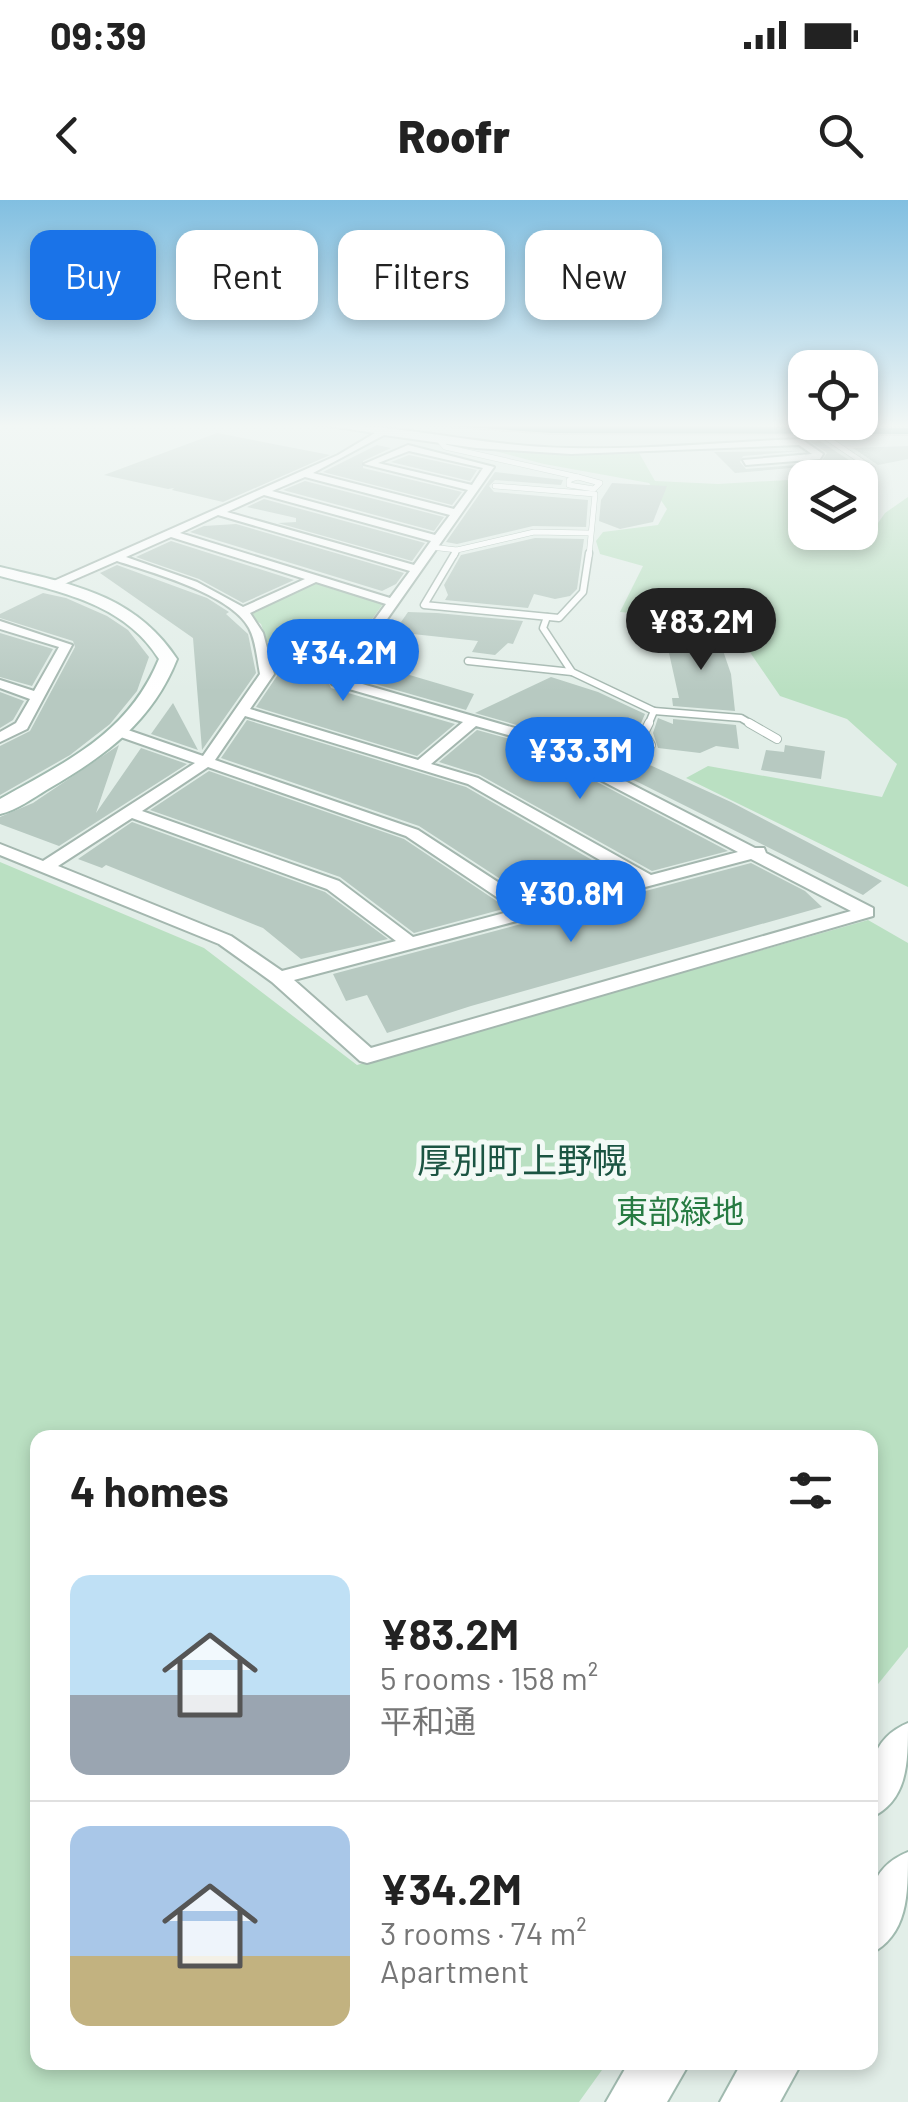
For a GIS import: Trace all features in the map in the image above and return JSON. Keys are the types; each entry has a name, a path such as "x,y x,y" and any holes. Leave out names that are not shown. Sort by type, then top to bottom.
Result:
{"street":[{"path":"51,586 215,513"},
{"path":"220,513 415,569"},
{"path":"333,513 434,543"},
{"path":"0,849 225,940 279,978 367,1056 867,912 758,852 527,736 337,681 456,513"},
{"path":"170,533 392,602"},
{"path":"44,867 206,762 267,674 254,624 240,613 192,582 116,557"},
{"path":"0,571 114,606 142,621 158,638 168,659 159,688 120,732 0,808"},
{"path":"240,613 315,578"},
{"path":"0,625 66,645 22,726 0,738"},
{"path":"0,684 38,697"},
{"path":"242,710 473,782 647,880"},
{"path":"422,764 473,721"},
{"path":"120,732 412,833 531,912"},
{"path":"131,812 333,884 411,944"},
{"path":"279,978 758,852"},
{"path":"878,1785 908,1746"},
{"path":"878,1918 908,1876"},
{"path":"633,2102 657,2070"},
{"path":"747,2102 769,2070"}],"lane":[{"path":"458,550 424,605 559,618 571,612 586,587 592,562 590,533 594,513"},
{"path":"434,543 458,550 534,532 590,533"},
{"path":"548,617 542,628 572,672"},
{"path":"468,660 572,672 654,710 741,718 776,739"},
{"path":"651,745 644,733 654,710"}],"green space":[{"path":"665,513 788,513 788,550 878,550 878,523 885,513 908,513 908,887 686,778 708,766 882,797 897,764 847,719 780,696 730,623 620,612 643,566 600,554 596,541 603,532 658,525"},
{"path":"316,582 383,604 359,637 324,634 317,645 267,642 261,624 247,614"},
{"name":"東部緑地","path":"0,862 204,948 357,1065 868,920 908,943 908,1647 878,1684 878,1430 30,1430 30,2070 602,2070 579,2102 0,2102"}],"building":[{"path":"273,513 314,513 425,543 412,561 278,523 296,522 296,518"},
{"path":"367,513 428,513 444,517 434,531"},
{"path":"466,513 587,513 586,527 533,526 457,544 446,542"},
{"path":"600,513 657,513 653,522 620,529 599,521"},
{"path":"236,524 404,573 396,584 382,591 190,532 204,526"},
{"path":"535,538 584,539 577,589 570,596 555,599 534,594 528,608 445,600 448,595 444,585 461,555"},
{"path":"171,541 294,580 243,603 199,579 136,557"},
{"path":"117,565 207,598 229,612 226,614 248,634 256,673 202,750 193,638 100,573"},
{"path":"43,593 66,598 107,616 128,630 149,657 137,691 110,724 70,755 0,795 0,746 30,731 75,647 73,641 0,618 0,614"},
{"path":"408,612 523,621 513,644 508,643 495,655 472,652 478,641 394,632"},
{"path":"0,633 53,649 32,686 0,677"},
{"path":"665,635 718,636 731,674 735,711 673,706 672,698 679,698"},
{"path":"270,644 344,656 327,679 331,688 455,724 417,756 256,707 277,676"},
{"path":"362,661 474,694 466,710 351,677"},
{"path":"551,677 598,692 645,714 637,732 643,746 595,740 731,802 882,881 863,895 534,730 475,713"},
{"path":"0,692 24,701 13,720 0,728"},
{"path":"173,703 198,750 151,734"},
{"path":"658,718 673,724 673,719 736,725 739,749 716,746 700,753 658,748 653,733"},
{"path":"247,720 466,787 623,878 534,901 419,826 221,758"},
{"path":"477,730 521,742 728,851 652,871 480,775 439,762"},
{"path":"119,745 96,813 141,748 187,764 59,846 0,824 0,817 33,803"},
{"path":"785,745 825,751 821,779 761,770 766,750 784,752"},
{"path":"209,771 404,839 507,908 414,933 340,877 150,810"},
{"path":"132,822 325,892 388,939 301,959 263,928 106,865 102,868 78,859"},
{"path":"751,863 805,891 822,907 387,1033 367,995 346,1001 333,974"}],"district":[{"name":"厚別町上野幌","path":"522,1159"}]}
